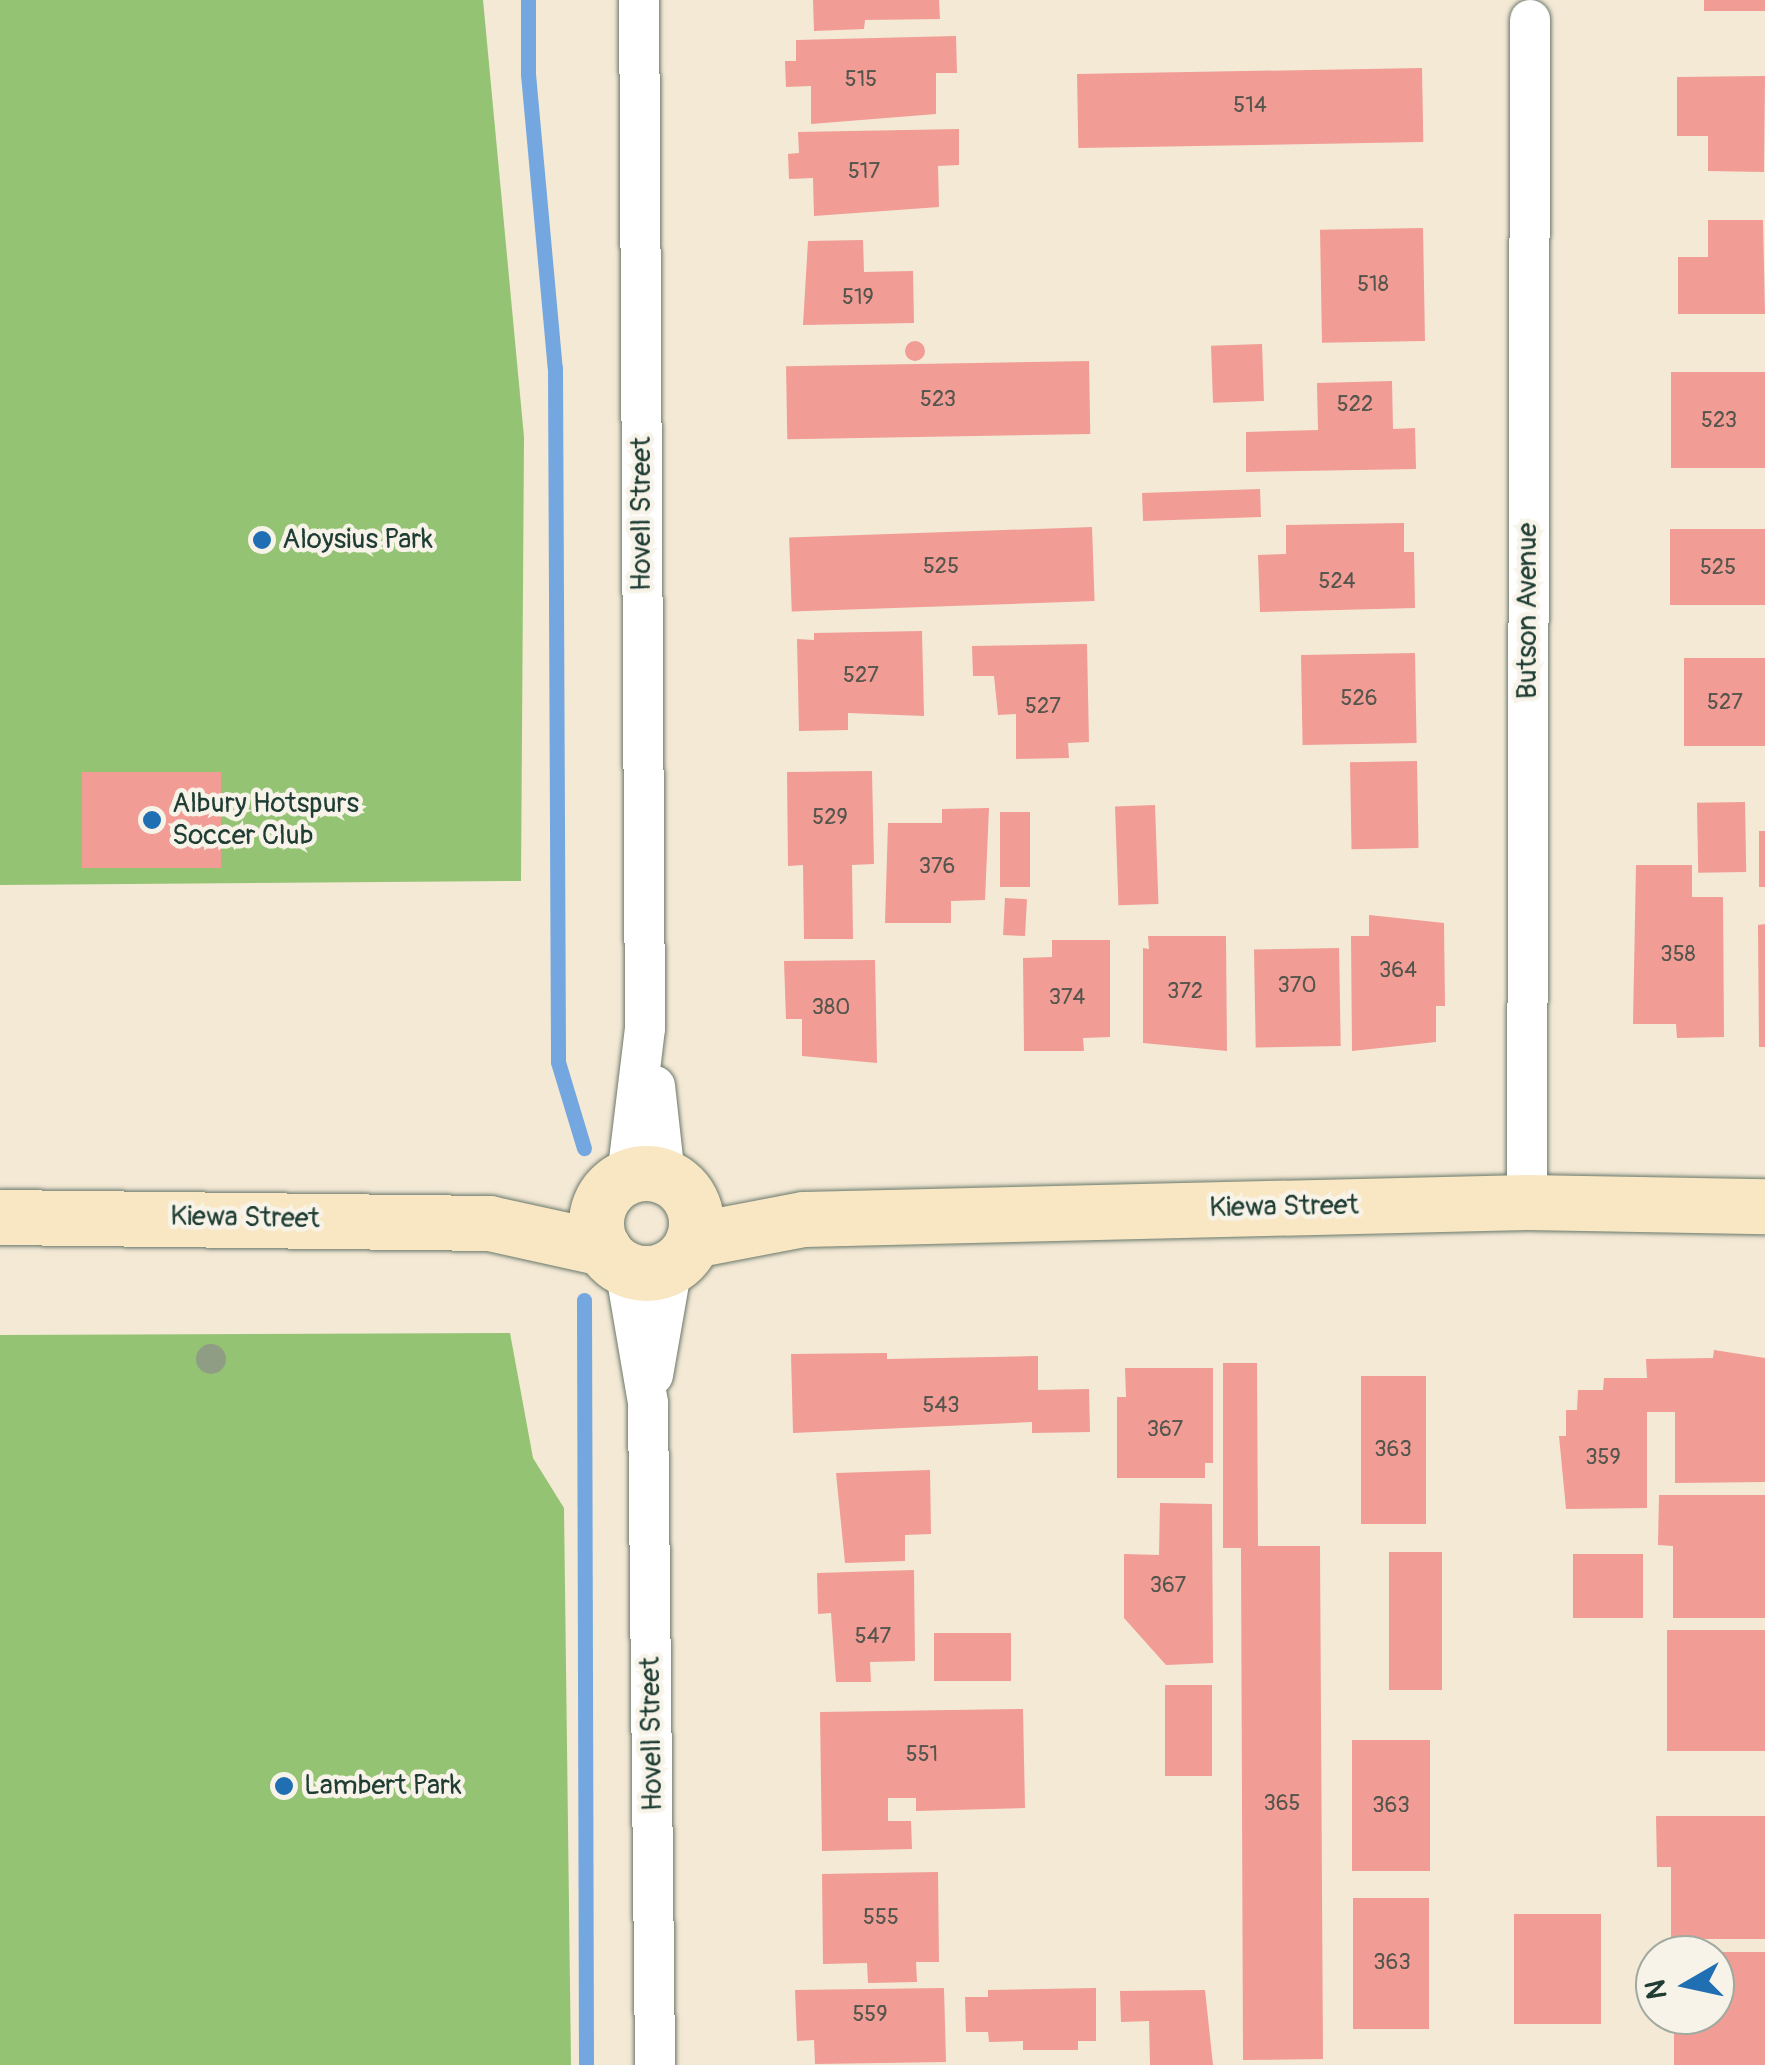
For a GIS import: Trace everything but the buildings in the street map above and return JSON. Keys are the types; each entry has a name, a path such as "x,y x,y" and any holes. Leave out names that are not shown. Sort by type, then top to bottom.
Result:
{"street":[{"name":"Hovell Street","path":"639,0 655,2065"},
{"name":"Butson Avenue","path":"1527,1202 1530,20"},
{"name":"Kiewa Street","path":"0,1217 489,1223 1527,1202 1765,1206"}],"green space":[{"name":"Aloysius Park","path":"0,0 483,0 524,437 521,881 0,885"},
{"name":"Lambert Park","path":"510,1333 533,1458 564,1508 571,2065 0,2065 0,1335"}],"waterway":[{"path":"528,0 528,74 555,368 558,1062 584,1148"},
{"path":"584,1300 586,2065"}],"place":[{"name":"Aloysius Park","path":"262,540"},
{"name":"Albury Hotspurs Soccer Club","path":"152,820"},
{"name":"Lambert Park","path":"284,1786"}]}
